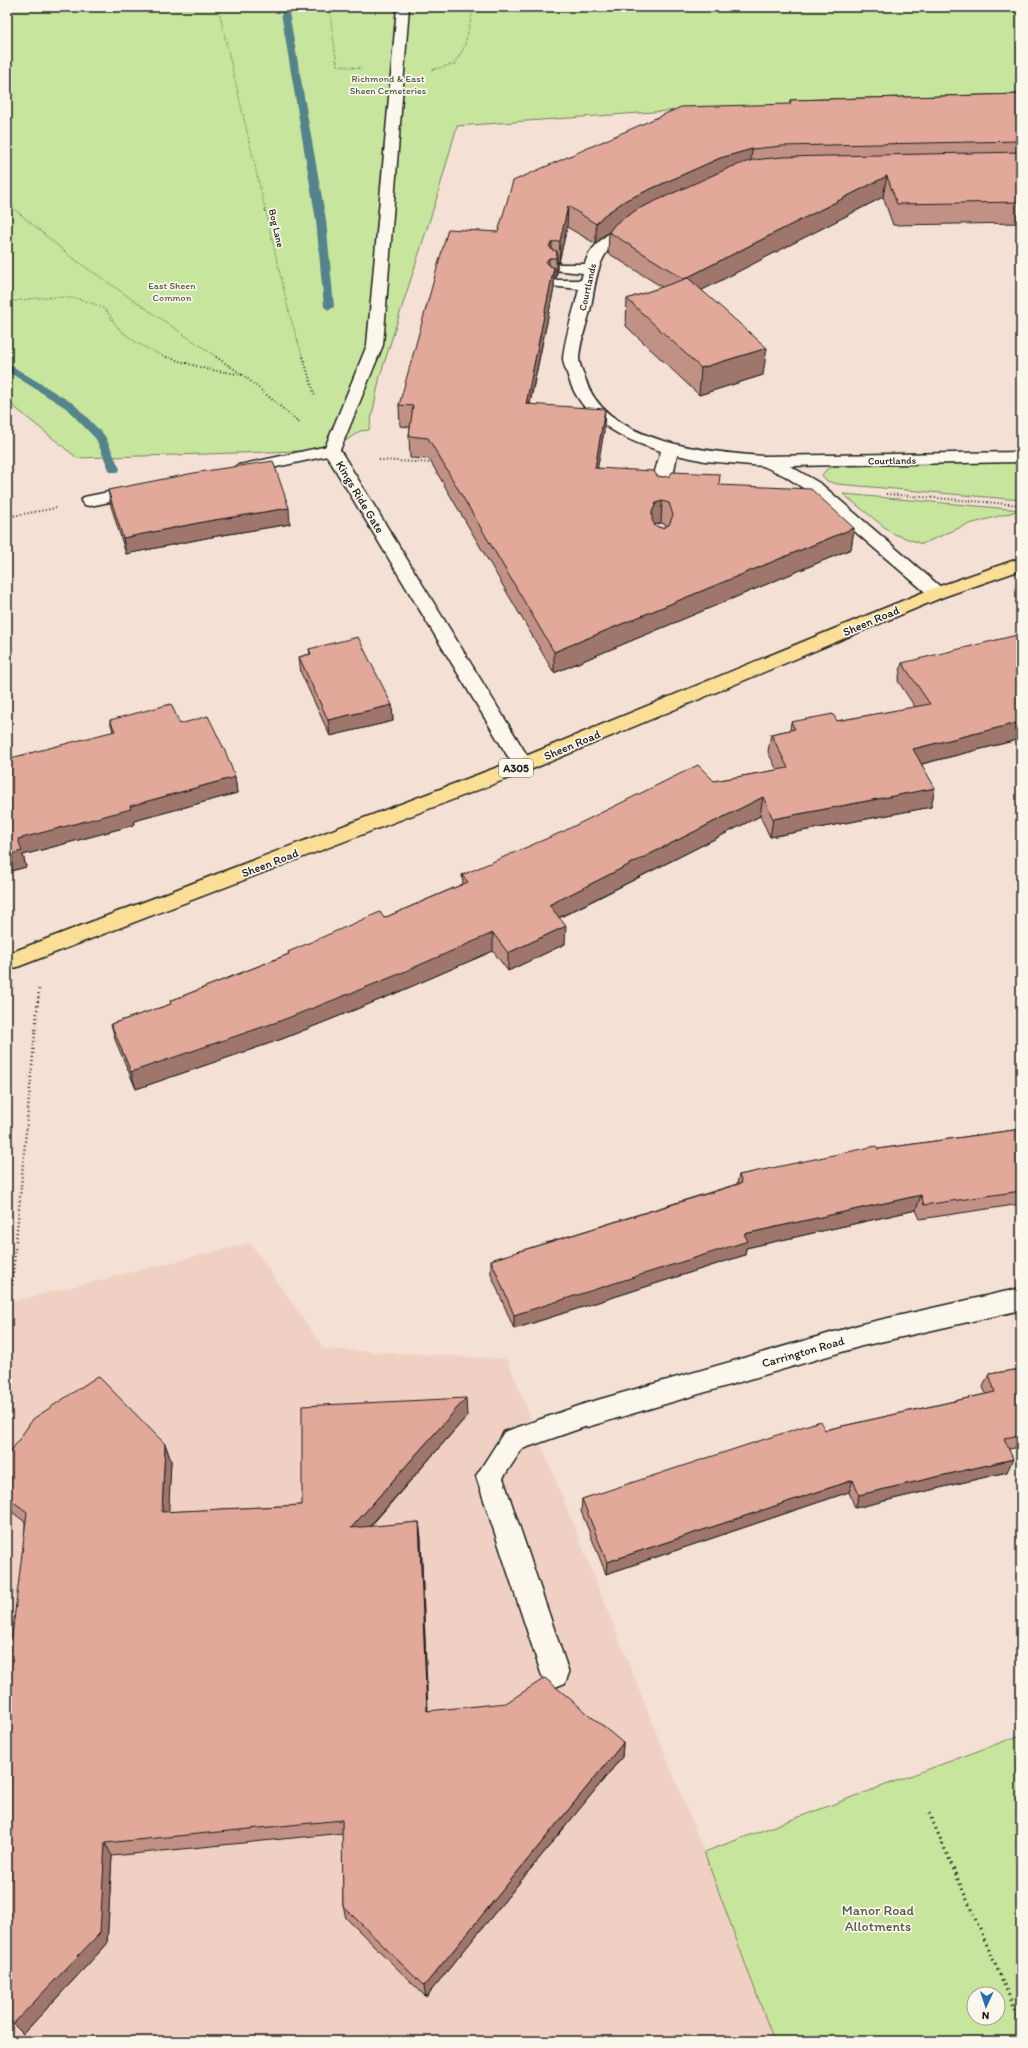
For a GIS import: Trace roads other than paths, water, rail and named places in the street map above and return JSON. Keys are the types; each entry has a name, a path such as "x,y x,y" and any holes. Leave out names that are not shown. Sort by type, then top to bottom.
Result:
{"main road":[{"name":"Sheen Road","path":"7,962 42,950 523,765 937,593 1021,564"}],"street":[{"path":"332,450 375,345 399,70 403,7"},
{"name":"Courtlands","path":"645,219 631,225 608,240 594,258 571,359 573,376 580,392 593,409 611,424 639,439 670,448 734,460 763,461 1021,457"},
{"path":"558,267 591,269"},
{"path":"555,283 588,285"},
{"path":"662,492 663,476 670,448"},
{"name":"Kings Ride Gate","path":"231,472 332,450 523,765"},
{"name":"Courtlands","path":"763,461 791,472 815,488 937,593"},
{"path":"90,501 152,488"},
{"name":"Carrington Road","path":"555,1673 489,1476 513,1440 587,1415 862,1335 1021,1299"}],"waterway":[{"path":"284,7 321,220 329,307"},
{"path":"7,366 70,406 101,438 114,469"}],"park label":[{"name":"Richmond & East Sheen Cemeteries","path":"388,84"},
{"name":"East Sheen Common","path":"172,290"},
{"name":"Manor Road Allotments","path":"878,1918"}]}
